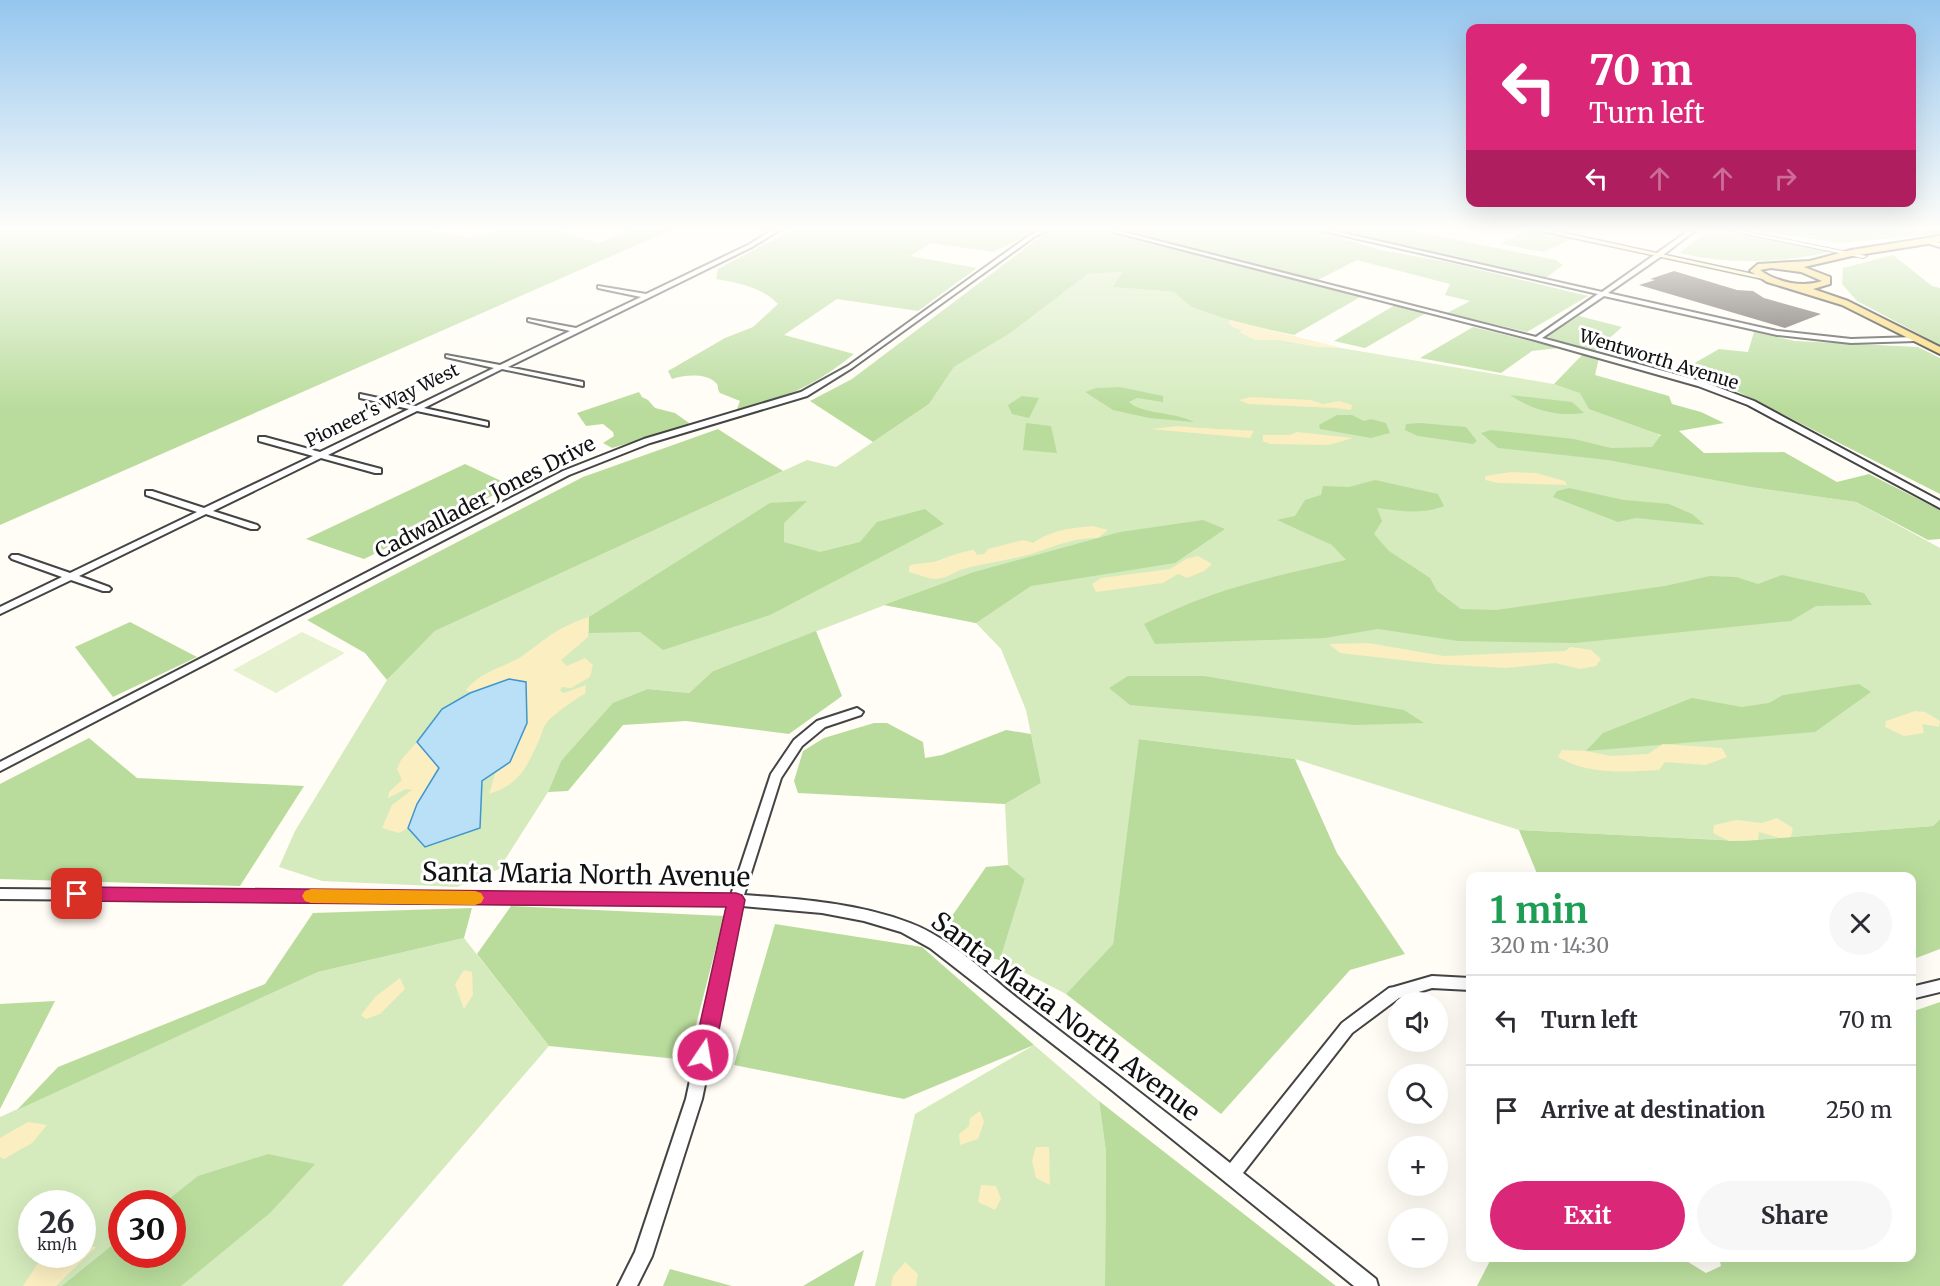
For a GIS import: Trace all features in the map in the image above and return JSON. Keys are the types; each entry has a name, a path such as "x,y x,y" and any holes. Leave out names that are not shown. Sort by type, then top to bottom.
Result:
{"main road":[{"path":"1805,289 1845,303 1940,351"},
{"path":"1833,289 1845,303"}],"street":[{"path":"610,289 645,296"},
{"name":"Pioneer's Way West","path":"0,611 660,289"},
{"name":"Cadwallader Jones Drive","path":"0,767 566,473 647,441 804,394 850,367 958,289"},
{"name":"Wentworth Avenue","path":"1345,289 1701,384 1750,403 1940,505"},
{"path":"1578,289 1777,333 1816,339 1915,339"},
{"path":"1536,339 1608,289"},
{"path":"530,320 575,330"},
{"path":"448,356 580,384"},
{"path":"363,396 485,424"},
{"path":"262,439 378,471"},
{"path":"149,493 254,527"},
{"path":"15,556 106,590"},
{"path":"627,1286 643,1256 694,1099 736,900 775,777 798,743 821,724 857,712"},
{"name":"Santa Maria North Avenue","path":"2,896 736,900 818,905 907,928 934,944 1044,1028 1370,1286"},
{"path":"1231,1175 1347,1028 1394,993 1432,982 1466,984"},
{"path":"1916,992 1940,986"}],"green space":[{"path":"0,289 537,289 0,525"},
{"path":"754,289 948,289 918,311 837,299 784,335 854,354 826,375 774,400 741,410 737,409 740,401 720,393 717,385 711,379 694,376 672,379 668,371 725,338 753,327 778,304 765,293"},
{"path":"971,289 1068,289 1009,334 954,367 929,404 873,442 810,401 852,379"},
{"path":"1068,289 1138,289 1174,292 1191,307 1235,322 1341,348 1583,389 1661,436 1726,480 1757,488 1856,502 1940,548 1940,819 1933,826 1741,841 1519,830 1295,759 1140,739 1113,944 1066,994 1000,960 1025,879 1008,865 1005,804 1041,783 1026,710 1001,649 976,623 885,605 713,671 689,693 648,689 561,761 548,792 499,869 457,887 322,881 279,867 295,831 387,680 435,631 807,460 836,467 929,404 954,367 1009,334"},
{"path":"1138,289 1334,289 1362,296 1294,335 1235,322 1191,307 1174,292"},
{"path":"1448,289 1559,289 1588,296 1527,332 1447,313 1470,301 1445,295"},
{"path":"1846,289 1940,289 1940,345 1857,301"},
{"path":"1395,305 1426,313 1365,348 1334,341"},
{"path":"1579,316 1622,327 1594,352 1556,343 1548,336"},
{"path":"1473,327 1559,348 1532,351 1501,373 1420,358"},
{"path":"1754,332 1795,341 1918,347 1940,358 1940,494 1717,381 1679,372 1719,349 1748,352"},
{"path":"1583,354 1599,358 1595,375 1669,396 1672,404 1701,412 1724,423 1679,431 1704,453 1784,452 1837,482 1869,474 1940,510 1940,539 1928,540 1856,502 1757,488 1608,460 1498,448 1481,433 1491,430 1574,439 1611,448 1652,447 1661,435 1589,409 1580,393 1554,384"},
{"path":"1120,387 1163,396 1163,402 1137,398 1129,402 1134,406 1194,422 1149,418 1113,410 1085,392 1096,388"},
{"path":"639,392 655,408 675,413 689,423 688,426 612,448 603,443 614,436 613,432 603,424 586,426 577,413"},
{"path":"1510,395 1572,402 1584,413 1565,414 1546,411 1527,405"},
{"path":"1022,396 1039,398 1029,418 1012,414 1008,405"},
{"path":"1337,415 1352,415 1364,421 1371,419 1386,423 1390,433 1371,438 1320,429 1319,425"},
{"path":"1026,423 1051,426 1057,453 1023,450"},
{"path":"1406,424 1466,427 1477,441 1473,444 1418,436 1405,430"},
{"path":"718,429 783,471 435,631 387,680 365,653 307,620 583,477"},
{"path":"465,464 512,486 364,559 306,539"},
{"path":"1375,480 1438,494 1444,506 1427,511 1377,508 1382,521 1374,534 1389,551 1430,578 1437,591 1461,609 1496,610 1665,586 1710,576 1736,577 1758,584 1782,575 1864,593 1872,605 1816,606 1791,621 1575,643 1458,641 1378,629 1325,638 1155,644 1144,624 1169,612 1243,585 1346,560 1332,545 1277,520 1295,516 1305,500 1321,495 1323,486 1349,487"},
{"path":"1569,488 1624,500 1669,504 1692,514 1705,525 1636,518 1618,522 1553,497 1557,491"},
{"path":"807,501 784,523 784,542 820,552 860,542 877,522 925,509 944,524 770,615 663,650 640,632 589,633 589,617 770,503"},
{"path":"1203,520 1225,529 1175,563 1031,586 976,623 884,605 974,572 1120,532"},
{"path":"130,622 197,657 113,697 75,647"},
{"path":"816,631 842,696 789,734 686,721 623,725 568,791 548,792 561,761 613,703 648,689 689,693 713,671"},
{"path":"302,632 345,653 276,693 233,670"},
{"path":"1128,676 1204,676 1404,710 1424,723 1355,725 1130,705 1109,688"},
{"path":"1859,684 1871,692 1815,732 1586,751 1603,733 1692,698 1742,707 1769,703 1783,695"},
{"path":"874,723 887,723 923,742 925,758 942,755 1006,730 1031,734 1041,783 1005,804 798,793 794,781 803,751 824,738"},
{"path":"89,738 137,778 304,786 240,886 0,879 0,784"},
{"path":"1139,739 1295,759 1337,853 1405,954 1350,970 1221,1114 1066,994 1113,944"},
{"path":"1940,819 1940,949 1916,958 1916,872 1536,872 1519,830 1741,841 1933,826"},
{"path":"1008,865 1025,879 1000,960 971,954 943,929 986,867"},
{"path":"511,906 724,916 687,1060 549,1046 477,954"},
{"path":"472,908 464,938 318,972 17,1110 58,1067 265,984 313,913"},
{"path":"775,924 922,947 1034,1045 904,1099 734,1065"},
{"path":"464,938 549,1046 342,1286 0,1286 0,1117 318,972"},
{"path":"55,1001 0,1109 0,1004"},
{"path":"1940,1002 1940,1286 1477,1286 1489,1262 1688,1262 1706,1273 1721,1266 1720,1262 1916,1262 1916,1010"},
{"path":"1034,1045 1099,1101 1106,1152 1105,1286 875,1286 915,1114"},
{"path":"1099,1101 1336,1286 1105,1286 1106,1152"},
{"path":"268,1154 315,1164 270,1213 181,1286 62,1286 84,1268 96,1268 96,1258 108,1249 108,1268 186,1268 186,1190 180,1190 198,1176"},
{"path":"864,1250 854,1286 803,1286"},
{"path":"670,1269 732,1286 663,1286"}],"sand":[{"path":"1231,320 1341,348 1317,347 1278,340 1255,340 1239,332 1242,330 1233,327 1228,322"},
{"path":"1251,397 1311,400 1323,404 1339,401 1352,405 1351,410 1248,404 1239,400"},
{"path":"1179,426 1254,431 1250,438 1150,429"},
{"path":"1297,432 1353,438 1329,445 1270,444 1263,441 1263,435 1290,435"},
{"path":"1511,472 1536,473 1565,481 1567,485 1498,483 1485,480 1485,476"},
{"path":"1093,526 1108,530 1098,538 1072,541 1023,556 967,568 941,578 929,578 909,572 909,566 933,562 960,553 974,550 977,555 984,554 988,549 1023,540 1033,543 1062,530"},
{"path":"1198,556 1212,564 1204,571 1187,578 1178,574 1163,583 1096,592 1092,584 1101,578 1170,569 1186,559"},
{"path":"589,617 588,637 561,660 567,666 585,658 593,665 590,677 571,688 562,687 560,691 564,693 586,685 585,694 566,706 547,723 522,773 509,785 489,794 496,771 510,762 509,679 470,693 466,690 479,678 517,659 562,628"},
{"path":"1368,643 1444,656 1565,651 1571,647 1591,650 1601,659 1596,666 1580,669 1555,663 1506,668 1436,664 1340,653 1329,644"},
{"path":"1915,711 1925,712 1940,721 1939,727 1922,724 1924,733 1904,736 1885,727 1886,721"},
{"path":"417,742 440,768 417,804 408,828 399,833 382,828 392,805 412,790 406,789 388,798 389,792 402,780 397,769 401,760"},
{"path":"1663,744 1722,748 1727,757 1706,765 1665,762 1659,770 1620,772 1594,770 1558,757 1562,750 1586,751 1611,756 1648,754"},
{"path":"1777,818 1793,828 1791,837 1780,838 1759,832 1758,840 1729,841 1713,833 1714,825 1737,820 1762,823"},
{"path":"464,970 472,972 473,995 464,1009 455,984"},
{"path":"400,978 405,989 380,1014 366,1019 361,1015 376,996"},
{"path":"980,1111 984,1122 978,1139 960,1145 959,1134 969,1126 970,1118"},
{"path":"28,1122 47,1125 32,1143 4,1159 0,1157 0,1138"},
{"path":"1036,1147 1049,1147 1050,1185 1036,1178 1032,1161"},
{"path":"981,1185 996,1186 1001,1199 995,1210 978,1202"},
{"path":"905,1262 918,1274 916,1286 891,1286 893,1276"},
{"path":"35,1268 74,1268 56,1286 23,1286"}],"water":[{"path":"509,679 526,682 527,723 510,762 482,781 480,828 425,847 408,828 417,804 439,768 417,742 442,709 470,693"}],"building":[{"path":"1653,289 1753,291 1764,298 1821,314 1785,328"}],"slow traffic":[{"path":"311,896 475,898"}],"route":[{"path":"77,894 736,900 703,1055"}]}
